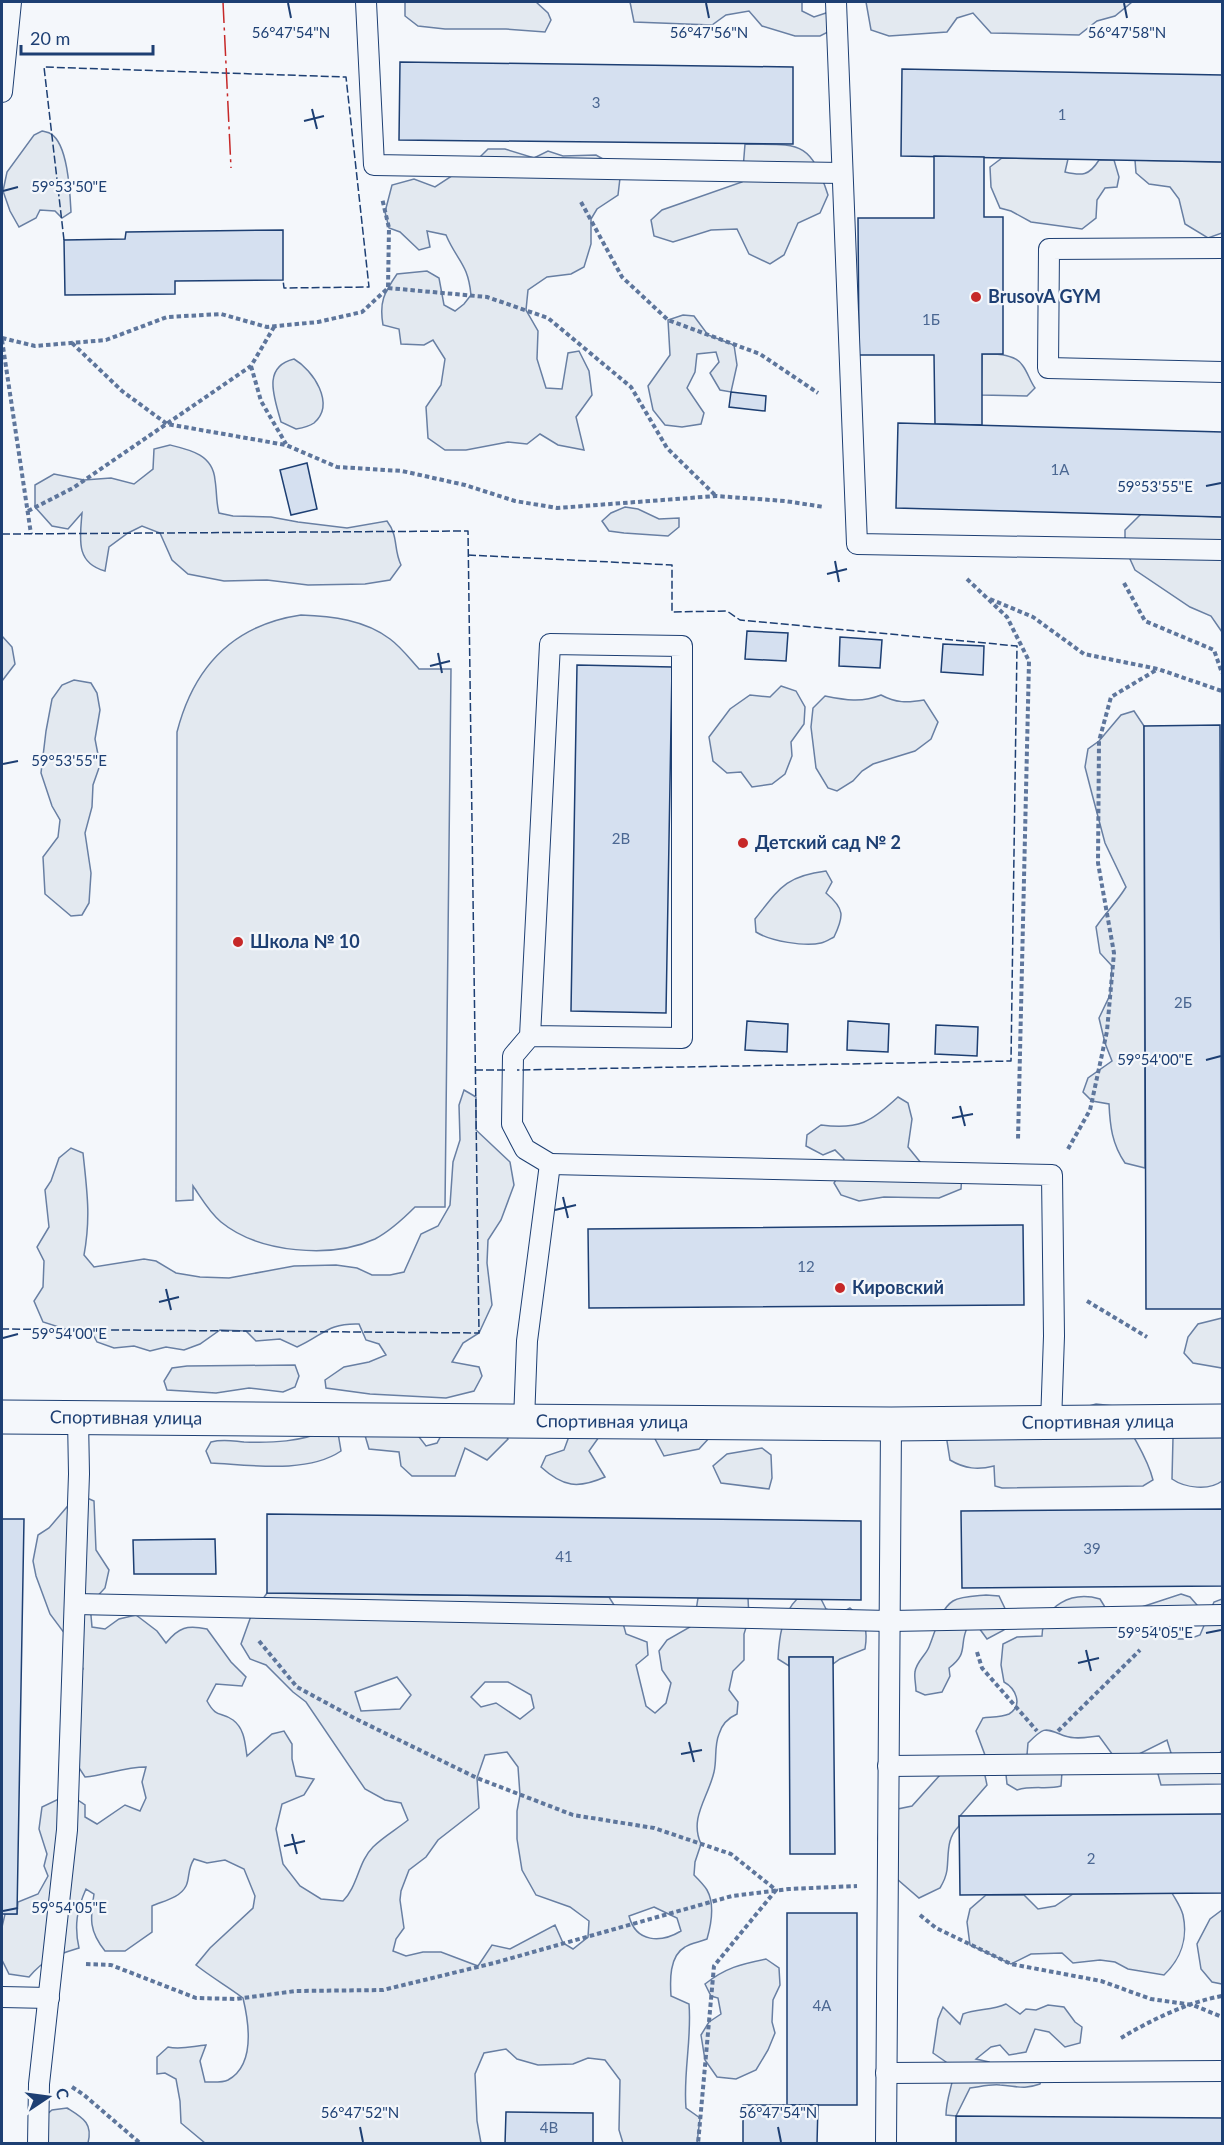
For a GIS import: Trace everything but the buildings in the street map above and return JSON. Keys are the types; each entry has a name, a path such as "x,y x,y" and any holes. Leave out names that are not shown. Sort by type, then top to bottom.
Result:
{"street":[{"name":"Спортивная улица","path":"2,1417 891,1424 1222,1421"}],"lane":[{"path":"366,2 374,165 842,173"},
{"path":"836,2 857,544 1222,550"},
{"path":"2,92 8,10"},
{"path":"1222,248 1048,249 1048,368 1222,372"},
{"path":"530,1036 682,1038 682,646 550,644 530,1036 513,1056 512,1124 525,1149 550,1164 1052,1175 1052,1422"},
{"path":"524,1421 527,1341 550,1164"},
{"path":"38,2144 41,2067 67,1830 79,1474 78,1418"},
{"path":"886,2144 891,1424"},
{"path":"75,1604 890,1621 1222,1615"},
{"path":"888,1766 1222,1763"},
{"path":"2,1997 49,1998"},
{"path":"886,2073 1222,2071"}],"path":[{"path":"31,534 2,339 35,346 106,340 167,317 220,314 267,327 275,327 318,322 362,312 388,288 389,228 374,165"},
{"path":"562,168 622,277 668,320 760,354 851,415"},
{"path":"388,288 487,297 548,318 631,387 667,448 716,496"},
{"path":"28,511 73,488 251,366 275,327"},
{"path":"72,343 122,391 167,424 286,445 337,467 402,471 465,485 515,501 557,508 716,496 785,501 856,512"},
{"path":"251,366 261,401 286,445"},
{"path":"932,545 1007,617 1029,662 1018,1175"},
{"path":"1105,548 1145,621 1214,650 1222,673"},
{"path":"987,598 1033,617 1084,654 1158,669 1222,691"},
{"path":"1052,1175 1090,1110 1107,1031 1114,953 1098,863 1099,741 1110,697 1158,669"},
{"path":"1053,1280 1147,1336"},
{"path":"234,1607 297,1687 356,1719 477,1778 573,1815 654,1828 731,1854 776,1890"},
{"path":"1030,1765 1046,1743 1139,1651 1183,1616"},
{"path":"966,1620 982,1668 1046,1743"},
{"path":"53,1963 111,1965 195,1998 236,1999 296,1991 383,1990 494,1963 732,1896 844,1885 888,1887 936,1928 1011,1964 1101,1981 1151,1999 1194,2005 1222,2017"},
{"path":"698,2144 714,1966 776,1890"},
{"path":"1092,2071 1117,2040 1154,2019 1222,1996"},
{"path":"41,2067 84,2095 141,2144"}],"shaded area":[{"path":"405,2 536,2 548,13 551,20 545,32 418,26 405,16"},
{"path":"630,2 802,2 802,11 814,17 829,12 836,28 820,36 795,36 762,26 749,11 726,15 712,25 634,22"},
{"path":"866,2 1132,2 1115,16 1097,21 1079,35 991,33 973,13 957,18 947,32 889,36 871,30"},
{"path":"42,131 48,132 57,139 65,158 71,212 62,218 55,211 40,210 36,218 19,227 3,191 7,172 34,135"},
{"path":"745,144 790,146 800,149 815,164 828,195 820,213 798,223 784,255 770,264 749,254 737,229 711,230 673,242 654,236 651,220 662,210 742,182"},
{"path":"488,149 505,149 534,158 548,151 563,156 596,155 612,164 620,178 618,195 597,209 591,219 591,244 584,267 571,274 547,277 528,290 526,310 538,331 537,359 546,388 562,389 568,353 579,351 589,371 592,395 576,417 584,450 558,445 540,434 527,444 508,442 466,450 445,450 428,438 426,407 441,385 445,359 433,340 424,345 401,344 399,329 383,325 384,298 397,274 427,271 439,278 444,305 455,311 471,295 465,269 446,235 427,231 430,247 419,250 400,232 389,228 385,212 392,185 414,179 435,187 478,159"},
{"path":"1002,158 1068,159 1065,172 1076,174 1085,174 1099,160 1114,160 1119,177 1117,187 1105,188 1097,200 1096,218 1082,229 1031,222 1000,208 991,187 990,167"},
{"path":"1135,160 1222,162 1222,233 1208,238 1185,224 1179,199 1170,187 1149,184 1136,173"},
{"path":"683,315 694,316 708,335 734,345 737,365 731,392 720,390 710,373 719,362 716,352 697,354 695,372 687,388 704,413 701,424 682,427 665,425 653,410 648,386 670,355 668,320"},
{"path":"982,354 1004,355 1015,359 1023,366 1035,388 1027,396 981,395"},
{"path":"294,359 314,379 322,397 323,407 314,423 296,429 281,422 273,385 277,369"},
{"path":"170,445 200,455 210,465 215,480 219,513 233,516 271,517 347,528 387,521 395,537 401,565 390,580 365,584 308,585 267,580 224,581 188,574 172,560 160,533 142,526 109,547 105,571 88,562 84,556 80,540 82,513 68,529 52,526 35,507 35,485 54,474 84,480 111,478 134,484 153,469 154,449"},
{"path":"625,507 638,509 659,519 679,518 679,527 668,536 609,531 602,521 611,513"},
{"path":"1141,514 1222,517 1222,632 1211,616 1190,607 1135,570 1125,548 1125,530"},
{"path":"301,615 324,616 359,623 390,639 419,669 451,669 445,1207 415,1207 375,1239 338,1249 317,1251 275,1246 255,1241 237,1232 213,1214 193,1186 193,1200 176,1201 177,732 184,708 194,687 220,652 255,628"},
{"path":"2,636 12,647 15,664 2,681"},
{"path":"74,680 91,683 97,693 100,710 95,739 100,765 93,785 92,807 85,833 91,873 89,903 82,915 71,916 45,894 43,857 58,837 60,820 52,806 41,773 52,699 62,685"},
{"path":"781,686 796,691 805,707 804,724 791,742 792,756 785,774 772,784 752,787 741,772 727,773 713,761 709,737 730,709 750,695 770,697"},
{"path":"881,695 902,702 924,700 938,722 931,739 915,751 873,764 837,791 828,788 816,768 811,727 813,708 825,696 860,700"},
{"path":"1134,711 1144,726 1145,1168 1125,1163 1117,1149 1112,1135 1109,1104 1092,1101 1083,1092 1088,1078 1112,1061 1099,1018 1110,995 1112,966 1100,953 1096,927 1126,887 1105,843 1085,767 1088,749 1099,741 1121,715"},
{"path":"826,871 832,882 826,893 840,908 841,913 840,924 834,937 821,943 797,944 756,932 755,919 777,892 801,876"},
{"path":"464,1090 476,1097 476,1130 510,1162 514,1185 501,1220 488,1240 487,1263 492,1305 479,1333 463,1343 452,1362 479,1367 482,1376 474,1391 446,1398 370,1394 326,1388 325,1380 344,1367 369,1362 386,1355 379,1344 366,1340 359,1324 340,1325 297,1347 280,1339 256,1341 246,1331 220,1330 200,1344 184,1350 166,1347 150,1351 134,1346 114,1348 97,1342 90,1329 65,1329 43,1322 34,1301 43,1287 44,1261 37,1247 49,1227 45,1190 51,1181 59,1158 71,1148 83,1153 88,1216 84,1255 94,1267 144,1259 156,1261 176,1273 200,1277 229,1278 294,1266 336,1265 357,1268 372,1275 390,1275 404,1272 421,1234 438,1226 450,1205 453,1162 460,1140 459,1105"},
{"path":"898,1097 908,1103 912,1119 908,1147 921,1163 962,1173 961,1189 939,1198 884,1197 859,1201 841,1195 834,1183 841,1171 844,1159 835,1150 823,1155 806,1146 807,1135 821,1125 845,1126 864,1122 880,1113"},
{"path":"1222,1318 1222,1368 1193,1363 1184,1353 1188,1337 1198,1324"},
{"path":"295,1365 299,1376 295,1387 283,1392 249,1388 216,1393 167,1390 164,1381 172,1368 187,1366"},
{"path":"1096,1404 1114,1406 1147,1462 1153,1480 1143,1486 1002,1488 995,1486 994,1466 972,1468 950,1460 947,1441 956,1423 1082,1408"},
{"path":"1222,1413 1222,1481 1211,1486 1197,1487 1183,1485 1172,1479 1173,1438"},
{"path":"498,1421 508,1439 487,1460 465,1448 455,1476 412,1476 401,1466 399,1452 369,1449 364,1432 413,1429 426,1446 437,1443 442,1434"},
{"path":"570,1422 599,1437 589,1451 605,1477 587,1483 571,1484 556,1479 541,1467 546,1456 564,1450"},
{"path":"327,1430 338,1433 341,1451 312,1463 260,1466 211,1463 206,1451 211,1442 215,1441 286,1441"},
{"path":"653,1435 711,1436 699,1449 664,1456"},
{"path":"762,1448 771,1455 772,1478 769,1489 721,1483 713,1466 727,1454"},
{"path":"78,1494 94,1501 96,1550 109,1570 105,1588 90,1604 92,1627 105,1629 119,1619 136,1615 157,1631 166,1643 184,1628 207,1629 231,1662 246,1677 242,1686 216,1684 207,1701 216,1713 229,1717 240,1728 247,1756 272,1734 284,1731 292,1744 292,1759 296,1776 314,1779 304,1795 282,1804 276,1829 283,1864 300,1886 321,1899 343,1901 352,1888 368,1853 408,1820 401,1803 385,1800 365,1789 306,1702 266,1665 250,1659 241,1644 251,1616 267,1593 609,1597 621,1616 626,1634 647,1642 648,1655 636,1665 646,1706 655,1713 666,1703 671,1683 662,1670 659,1651 667,1640 690,1627 695,1617 698,1598 748,1598 749,1618 744,1634 744,1660 733,1671 729,1690 738,1702 737,1714 731,1717 720,1730 714,1772 697,1825 701,1844 695,1862 694,1875 707,1890 709,1896 712,1908 710,1927 707,1939 687,1946 676,1956 671,1976 671,1996 689,2004 686,2108 700,2118 697,2143 623,2143 619,2130 620,2080 605,2060 588,2058 573,2064 538,2065 517,2059 506,2049 484,2053 475,2074 477,2121 481,2143 205,2143 181,2123 176,2079 165,2073 157,2074 157,2057 168,2047 206,2045 200,2061 205,2082 228,2080 243,2064 248,2031 243,1998 196,1965 210,1948 253,1908 255,1896 244,1869 225,1860 207,1863 194,1859 183,1890 176,1896 152,1906 152,1932 125,1951 105,1951 100,1944 92,1924 94,1894 86,1889 77,1918 79,1948 51,1958 40,1965 29,1977 9,1974 2,1960 2,1927 5,1914 17,1914 18,1902 38,1894 48,1876 44,1866 47,1854 39,1829 42,1807 69,1794 85,1805 85,1817 97,1824 125,1805 140,1811 146,1798 142,1782 146,1767 85,1777 70,1754 72,1685 83,1669 74,1646 50,1614 36,1576 33,1561 38,1535 49,1528","holes":["397,1677 411,1695 400,1709 361,1711 355,1692","485,1682 508,1682 531,1695 534,1708 520,1719 496,1703 481,1707 471,1697","507,1752 518,1767 520,1795 517,1811 517,1839 522,1870 536,1895 570,1907 589,1921 588,1937 573,1949 563,1943 555,1925 510,1949 492,1945 478,1966 441,1952 423,1952 406,1956 393,1951 396,1939 404,1928 400,1900 409,1870 426,1857 438,1840 479,1808 477,1778 485,1755","654,1907 677,1918 681,1931 658,1939 643,1936 632,1925 629,1916"]},
{"path":"1181,1594 1190,1597 1197,1605 1191,1623 1173,1633 1178,1639 1189,1639 1200,1635 1214,1602 1222,1599 1222,1750 1212,1764 1222,1770 1222,1784 1161,1785 1158,1774 1171,1753 1167,1740 1131,1758 1115,1758 1099,1736 1073,1738 1045,1730 1028,1743 1027,1755 1062,1772 1061,1786 1017,1790 1007,1784 1005,1765 994,1757 985,1755 976,1731 983,1718 1009,1714 1016,1706 1016,1697 1012,1688 1004,1682 1001,1665 1003,1644 1017,1637 1042,1636 1044,1625 1053,1609 1070,1599 1090,1597 1100,1599 1111,1617"},
{"path":"986,1595 999,1596 1010,1619 1004,1630 987,1639 979,1628 968,1626 962,1653 949,1668 950,1676 942,1692 925,1695 916,1691 916,1668 928,1650 938,1622 948,1605 956,1599"},
{"path":"797,1599 821,1599 826,1609 839,1614 850,1608 860,1617 865,1626 865,1649 833,1664 833,1657 789,1657 789,1666 778,1659 780,1635 785,1619"},
{"path":"949,1765 984,1771 987,1785 960,1816 959,1826 950,1841 947,1873 940,1888 919,1898 897,1879 881,1852 878,1839 880,1822 888,1811 912,1806"},
{"path":"1172,1893 1182,1912 1185,1932 1179,1955 1164,1975 1128,1969 1115,1962 1100,1960 1073,1963 1062,1953 1031,1954 1011,1964 970,1945 967,1922 970,1909 986,1895 1024,1895 1038,1909 1055,1906 1073,1894"},
{"path":"1222,1910 1222,1984 1212,1982 1201,1969 1197,1944 1210,1919"},
{"path":"766,1959 779,1968 780,1985 773,2000 772,2022 775,2033 768,2050 756,2070 736,2079 717,2077 705,2060 701,2035 709,2022 721,2014 718,1998 711,1996 705,1984 734,1967"},
{"path":"1006,2004 1020,2014 1026,2009 1036,2010 1048,2005 1064,2007 1075,2022 1082,2027 1080,2043 1065,2047 1049,2032 1035,2029 1026,2052 1009,2055 1000,2045 991,2047 976,2059 989,2062 1001,2072 1043,2072 1040,2084 1024,2087 988,2085 970,2088 956,2116 946,2115 954,2072 946,2062 933,2053 938,2019 943,2007 960,2024 963,2014"},
{"path":"67,2108 78,2115 88,2126 88,2143 47,2143 38,2122 52,2110"}],"fence":[{"path":"64,240 44,67 346,77 369,287 284,288 283,280"},
{"path":"2,534 468,531 479,1333 2,1329"},
{"path":"468,555 672,565 672,612 727,611 740,620 1017,646 1011,1061 517,1070"},
{"path":"475,1070 508,1070"}],"power":[{"path":"223,2 231,168"}],"place":[{"name":"BrusovA GYM","path":"976,297"},
{"name":"Детский сад № 2","path":"743,843"},
{"name":"Школа № 10","path":"238,942"},
{"name":"Кировский","path":"840,1288"}]}
